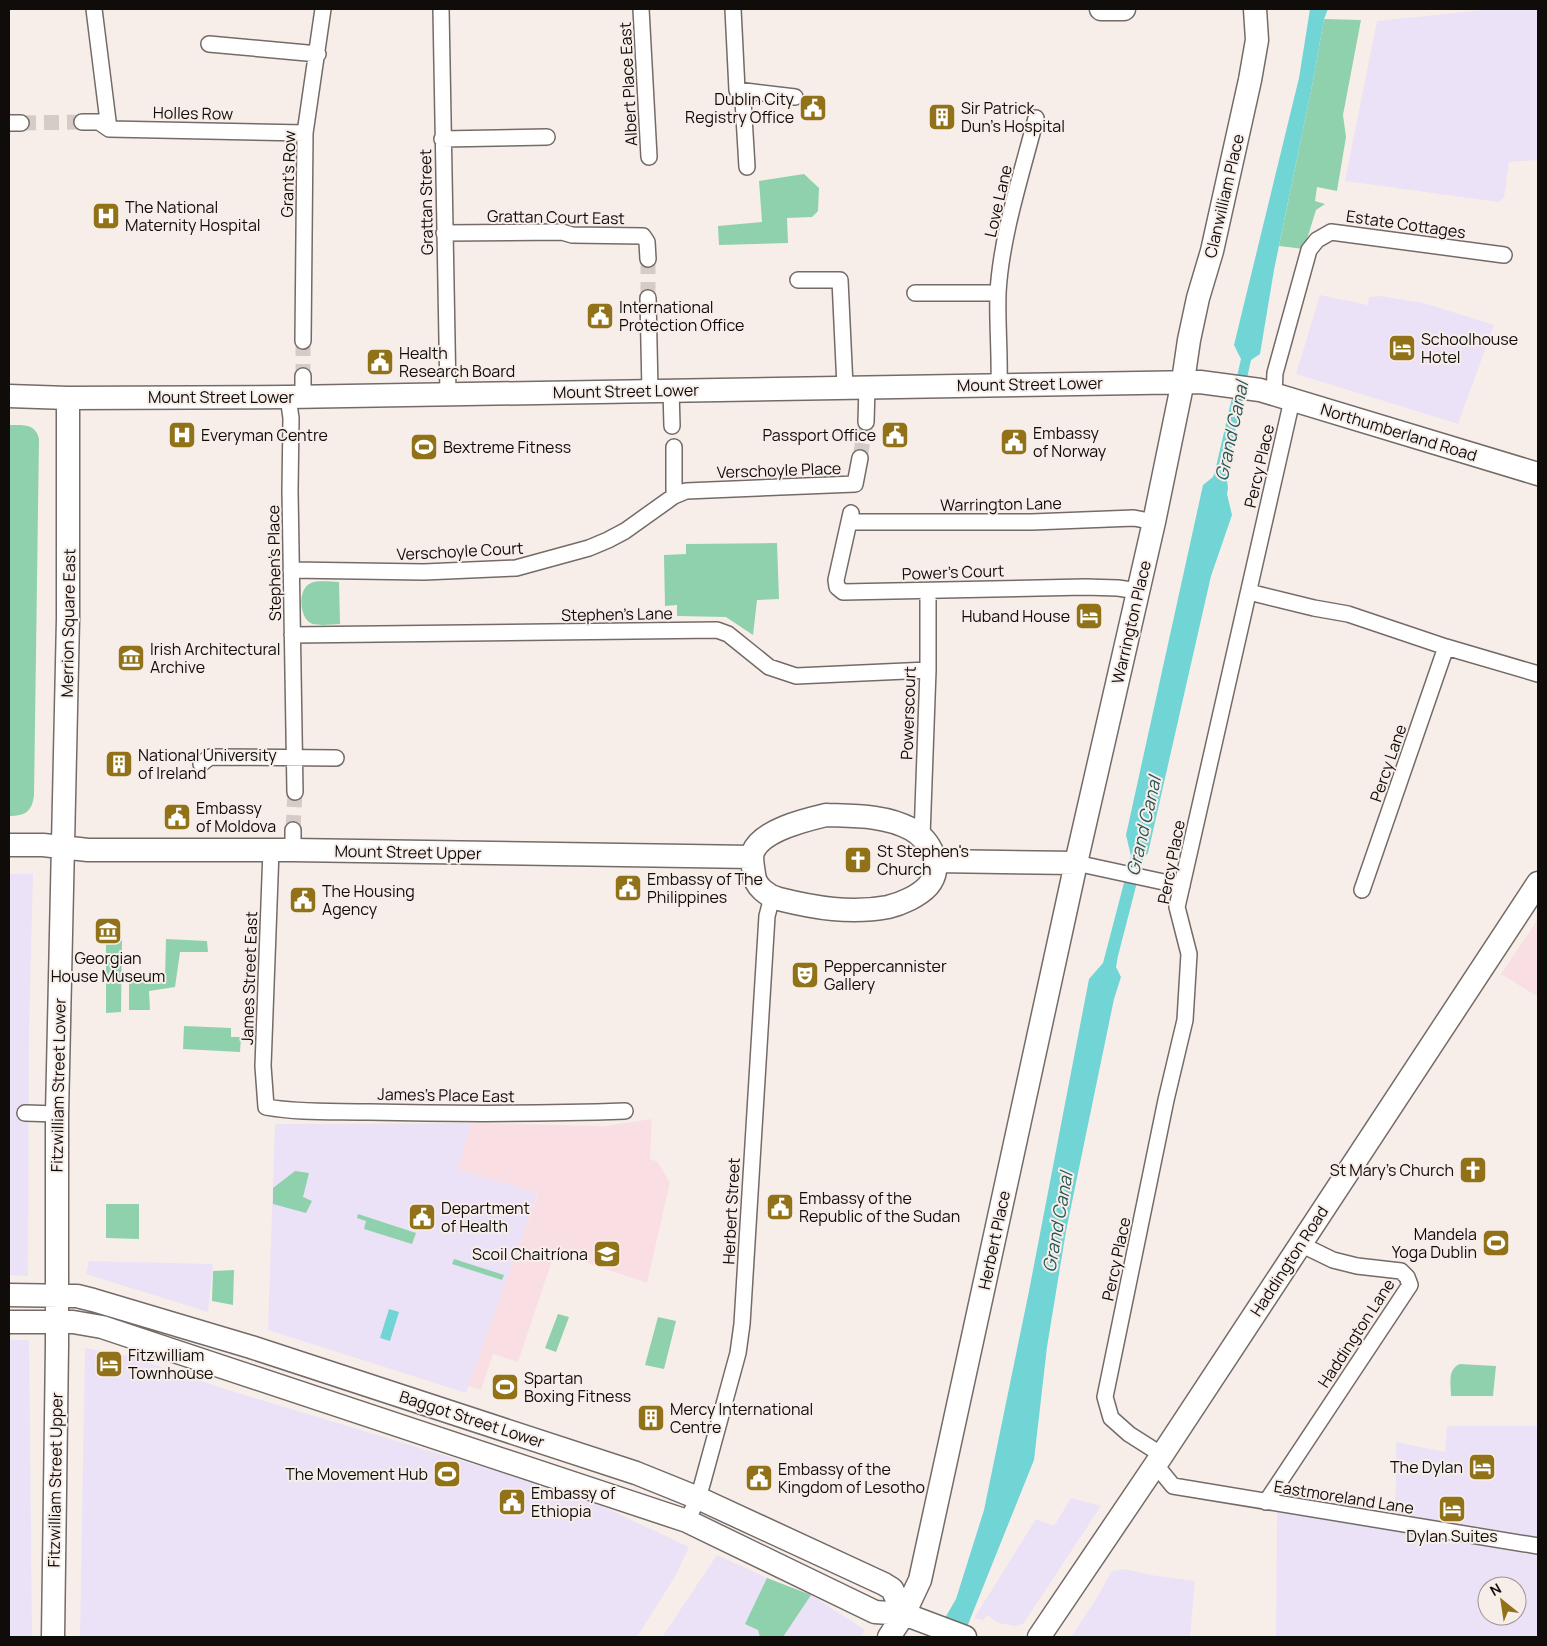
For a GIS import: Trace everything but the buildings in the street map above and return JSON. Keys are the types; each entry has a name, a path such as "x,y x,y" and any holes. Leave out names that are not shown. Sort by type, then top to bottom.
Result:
{"main road":[{"path":"1101,9 1124,9"},
{"name":"Clanwilliam Place","path":"1183,381 1198,298 1212,251 1250,80 1257,40 1256,9"},
{"name":"Mount Street Lower","path":"9,396 68,398 298,390 448,394 1183,381 1218,384"},
{"name":"Warrington Place","path":"1076,863 1154,522 1183,381"},
{"name":"Northumberland Road","path":"1218,384 1275,395 1538,474"},
{"name":"Merrion Square East","path":"64,847 68,619 68,398"},
{"path":"826,815 871,817 889,820 910,829 922,837 936,861 934,874 928,885 901,902 867,909 820,908 772,897 760,888 754,878 752,857 754,850 768,836 792,825 826,815"},
{"name":"Mount Street Upper","path":"9,844 43,845 88,850 271,850 293,840 752,857"},
{"name":"Fitzwilliam Street Lower","path":"56,1323 57,1114 64,847"},
{"path":"936,861 1076,863"},
{"name":"Herbert Place","path":"889,1637 904,1614 920,1580 1076,863"},
{"name":"Haddington Road","path":"1039,1637 1538,886"},
{"name":"Baggot Street Lower","path":"9,1296 77,1296 93,1300 251,1347 636,1473 698,1498 884,1584 892,1589 904,1614"},
{"name":"Baggot Street Lower","path":"9,1322 79,1323 102,1327 251,1376 687,1521 875,1612 904,1614 965,1637"},
{"name":"Fitzwilliam Street Upper","path":"53,1637 56,1323"},
{"path":"444,1440 450,1412"}],"street":[{"path":"94,9 109,129"},
{"name":"Grant's Row","path":"303,341 305,133 323,9"},
{"name":"Grattan Street","path":"441,9 448,394"},
{"name":"Albert Place East","path":"641,9 649,157"},
{"path":"733,9 737,90 743,100 747,167"},
{"path":"209,44 318,51"},
{"path":"737,90 795,98"},
{"name":"Love Lane","path":"999,384 998,293 1001,266 1009,225 1036,118"},
{"name":"Holles Row","path":"82,122 99,122 109,129 305,133"},
{"path":"442,140 547,137"},
{"name":"Grattan Court East","path":"444,233 562,232 572,235 643,236 647,242 648,259"},
{"name":"Estate Cottages","path":"1275,395 1276,373 1309,250 1317,240 1331,232 1504,255"},
{"path":"798,280 840,280 856,387 866,422"},
{"path":"915,293 998,293"},
{"path":"648,298 660,391 672,426"},
{"name":"Stephen's Place","path":"295,792 290,491 291,418 298,390"},
{"name":"Percy Place","path":"1158,1459 1112,1418 1105,1398 1166,1100 1185,1020 1189,954 1177,907 1249,592 1275,395"},
{"path":"674,447 676,495"},
{"name":"Verschoyle Place","path":"676,495 691,490 855,484 860,458"},
{"name":"Verschoyle Court","path":"291,570 424,572 516,568 589,548 608,540 625,531 676,495"},
{"name":"Warrington Lane","path":"850,518 1034,522 1134,518 1154,522"},
{"name":"Power's Court","path":"850,518 836,580 837,587 843,592 1085,587 1138,591"},
{"name":"Powerscourt","path":"922,837 928,670 928,591"},
{"path":"1249,592 1314,608 1348,614 1446,647 1538,674"},
{"name":"Stephen's Lane","path":"292,635 716,630 728,634 770,667 796,676 928,670"},
{"name":"Percy Lane","path":"1362,890 1446,647"},
{"path":"201,764 210,757 336,758"},
{"name":"James Street East","path":"266,1107 263,1066 271,850"},
{"path":"1076,863 1182,886"},
{"name":"Herbert Street","path":"687,1521 698,1498 738,1353 742,1324 767,916 772,897"},
{"name":"James's Place East","path":"266,1107 298,1111 420,1113 542,1114 625,1111"},
{"path":"25,1113 57,1114"},
{"name":"Haddington Lane","path":"1266,1502 1410,1285 1407,1277 1401,1271 1357,1266 1333,1260 1300,1244"},
{"path":"251,1347 251,1376"},
{"name":"Eastmoreland Lane","path":"1158,1459 1173,1486 1538,1546"}],"shaded area":[{"path":"1493,9 1538,9 1538,160 1509,162 1504,198 1498,202 1345,181 1377,21"},
{"path":"1320,295 1368,305 1369,297 1380,296 1424,303 1494,325 1458,424 1296,374"},
{"path":"9,874 33,874 29,1030 28,1276 9,1275"},
{"path":"1538,919 1538,997 1501,974"},
{"name":"Scoil Chaitríona","path":"652,1119 650,1159 658,1162 670,1183 647,1283 555,1252 518,1362 493,1354 481,1390 468,1386 538,1194 458,1169 471,1123 605,1126"},
{"path":"471,1123 459,1169 538,1193 466,1393 268,1330 275,1124"},
{"path":"89,1261 213,1264 208,1312 86,1274"},
{"path":"9,1340 29,1340 32,1637 9,1637"},
{"path":"85,1348 132,1357 225,1389 582,1497 689,1547 676,1575 637,1637 80,1637"},
{"path":"1447,1426 1538,1426 1538,1537 1393,1514 1396,1490 1396,1442 1445,1452"},
{"path":"1071,1498 1101,1506 1023,1624 1015,1626 998,1623 987,1615 984,1620 974,1618 1036,1519 1054,1526"},
{"path":"1277,1510 1368,1524 1538,1556 1538,1637 1276,1637"},
{"path":"717,1555 767,1578 811,1595 865,1630 861,1637 662,1637"},
{"path":"1124,1569 1195,1581 1190,1637 1071,1637 1112,1571"}],"green space":[{"path":"1324,19 1361,20 1343,115 1346,137 1337,191 1317,187 1315,201 1325,204 1316,210 1304,249 1279,246 1313,81"},
{"path":"804,174 819,188 818,211 812,217 787,218 788,243 719,245 718,226 762,222 759,181"},
{"path":"9,425 28,426 35,430 39,439 34,795 32,805 27,812 9,816"},
{"path":"777,543 779,599 757,600 753,635 726,617 677,616 677,605 665,606 664,555 686,554 686,544"},
{"path":"317,582 339,582 340,624 319,625 309,622 303,613 301,601 307,586"},
{"path":"166,939 207,941 208,952 180,952 175,987 149,991 150,1010 129,1010 129,979 165,978"},
{"path":"106,940 122,940 121,1012 106,1013"},
{"path":"184,1026 231,1028 231,1037 241,1037 240,1052 183,1049"},
{"path":"295,1171 309,1173 303,1197 312,1201 306,1213 273,1204 273,1188"},
{"path":"106,1204 139,1204 139,1239 106,1238"},
{"path":"358,1214 416,1233 412,1244 364,1229 366,1221 357,1218"},
{"path":"454,1259 504,1275 502,1280 452,1264"},
{"path":"234,1270 233,1305 212,1301 213,1271"},
{"path":"558,1314 569,1317 556,1352 545,1348"},
{"path":"658,1317 676,1321 664,1369 645,1365"},
{"path":"1460,1364 1496,1366 1493,1396 1451,1396 1451,1373"},
{"path":"767,1578 811,1595 783,1637 760,1637 758,1630 745,1624"}],"water":[{"name":"Grand Canal","path":"1310,9 1328,9 1324,19 1274,270 1260,354 1251,360 1226,473 1227,494 1232,515 1211,576 1148,853 1143,859 1118,956 1116,967 1121,977 1114,999 1066,1231 1047,1347 1034,1460 963,1637 934,1637 956,1599 984,1510 1029,1291 1089,979 1103,963 1131,856 1126,835 1203,485 1213,477 1215,471 1241,359 1234,345 1299,78"},
{"path":"389,1309 399,1312 390,1341 380,1338"}],"tunnel":[{"path":"21,123 82,122"},
{"path":"648,259 648,298"},
{"path":"303,341 303,376"},
{"path":"860,458 866,422"},
{"path":"293,830 295,792"}],"place":[{"name":"Dublin City Registry Office","path":"813,108"},
{"name":"Sir Patrick Dun's Hospital","path":"942,117"},
{"name":"The National Maternity Hospital","path":"106,216"},
{"name":"International Protection Office","path":"600,316"},
{"name":"Schoolhouse Hotel","path":"1402,348"},
{"name":"Health Research Board","path":"380,362"},
{"name":"Everyman Centre","path":"182,435"},
{"name":"Passport Office","path":"895,435"},
{"name":"Embassy of Norway","path":"1014,442"},
{"name":"Bextreme Fitness","path":"424,447"},
{"name":"Huband House","path":"1089,616"},
{"name":"Irish Architectural Archive","path":"131,658"},
{"name":"National University of Ireland","path":"119,764"},
{"name":"Embassy of Moldova","path":"177,817"},
{"name":"St Stephen's Church","path":"858,860"},
{"name":"Embassy of The Philippines","path":"628,888"},
{"name":"The Housing Agency","path":"303,900"},
{"name":"Georgian House Museum","path":"108,931"},
{"name":"Peppercannister Gallery","path":"805,975"},
{"name":"St Mary's Church","path":"1473,1170"},
{"name":"Embassy of the Republic of the Sudan","path":"780,1207"},
{"name":"Department of Health","path":"422,1217"},
{"name":"Mandela Yoga Dublin","path":"1496,1243"},
{"name":"Scoil Chaitríona","path":"607,1254"},
{"name":"Fitzwilliam Townhouse","path":"109,1364"},
{"name":"Spartan Boxing Fitness","path":"505,1387"},
{"name":"Mercy International Centre","path":"651,1418"},
{"name":"The Dylan","path":"1482,1467"},
{"name":"The Movement Hub","path":"447,1474"},
{"name":"Embassy of the Kingdom of Lesotho","path":"759,1478"},
{"name":"Embassy of Ethiopia","path":"512,1502"},
{"name":"Dylan Suites","path":"1452,1509"}]}
